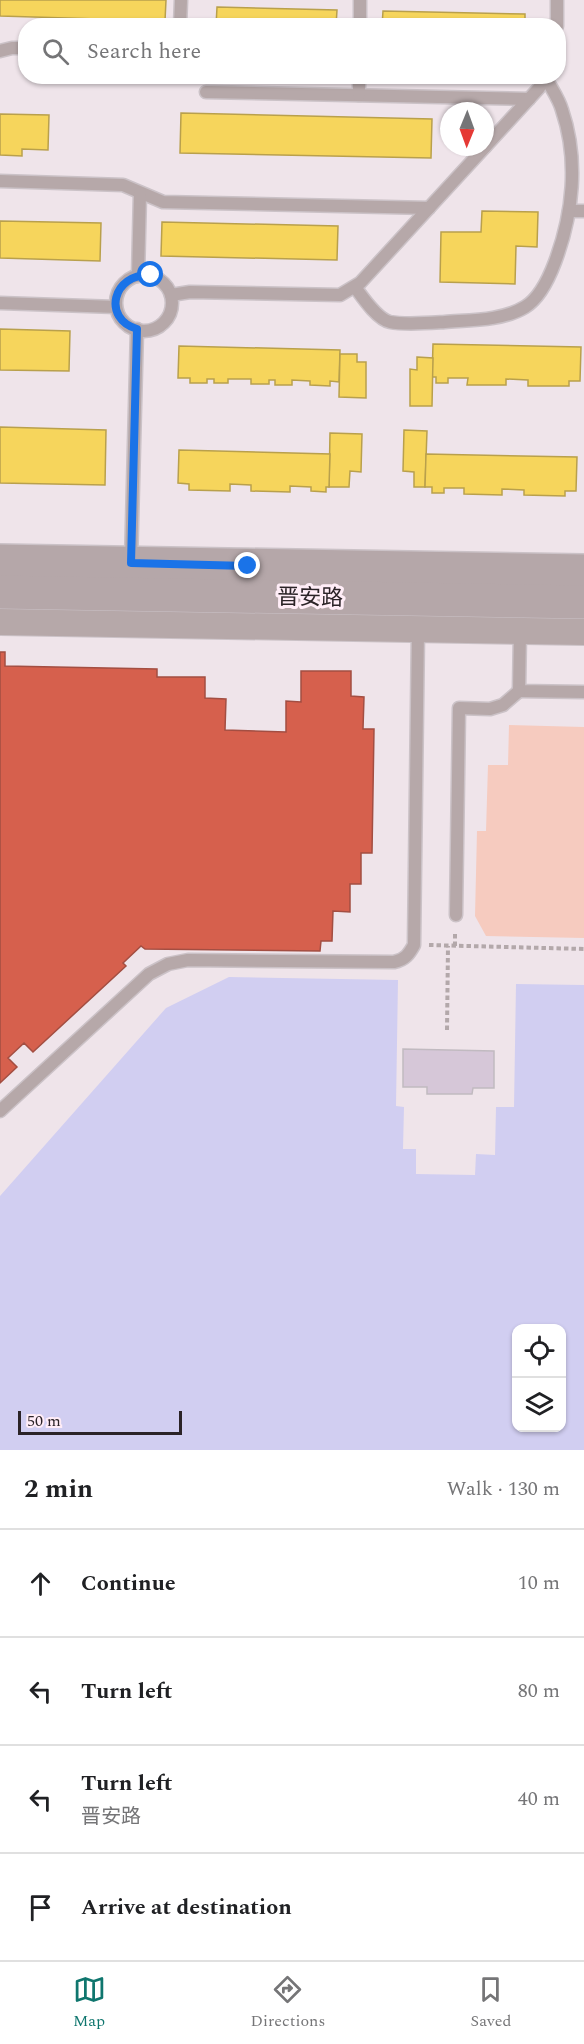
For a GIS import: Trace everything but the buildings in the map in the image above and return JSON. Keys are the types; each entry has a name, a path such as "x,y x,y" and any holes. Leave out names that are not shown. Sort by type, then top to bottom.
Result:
{"main road":[{"name":"晋安路","path":"0,561 584,571"},
{"name":"晋安路","path":"0,592 584,602"}],"street":[{"path":"0,622 584,632"}],"lane":[{"path":"180,18 181,0"},
{"path":"360,0 360,18"},
{"path":"557,0 557,18"},
{"path":"0,51 18,48"},
{"path":"359,84 359,95"},
{"path":"494,137 542,84"},
{"path":"355,287 369,306 388,322 429,323 485,319 510,314 526,307 544,285 559,250 569,211 572,179 570,148 562,109 550,84"},
{"path":"206,92 529,99"},
{"path":"171,295 190,292 340,295 360,283 477,156"},
{"path":"0,181 123,185 163,202 429,208"},
{"path":"138,276 140,193"},
{"path":"569,211 584,211"},
{"path":"151,275 160,280 167,286 171,295 170,315 164,323 154,329 144,331 124,322 116,307 119,290 124,283 138,276 151,275"},
{"path":"0,303 116,307"},
{"path":"131,563 137,329"},
{"path":"0,1111 149,974 168,964 188,960 394,962 408,955 414,945 418,629"},
{"path":"519,691 520,631"},
{"path":"456,915 459,708 490,709 503,705 519,691 584,692"}],"path":[{"path":"414,945 584,949"},
{"path":"447,1030 448,946"}],"shaded area":[{"path":"509,725 584,727 584,938 486,936 475,916 477,831 486,831 488,765 508,765"}],"water":[{"path":"229,977 398,980 396,1106 404,1107 403,1149 416,1149 416,1174 475,1175 476,1154 495,1155 496,1107 514,1107 516,984 584,985 584,1450 0,1450 0,1196 166,1008"}],"route":[{"path":"151,275 141,275 124,283 116,298 119,316 124,322 137,329 131,563 248,566"}]}
